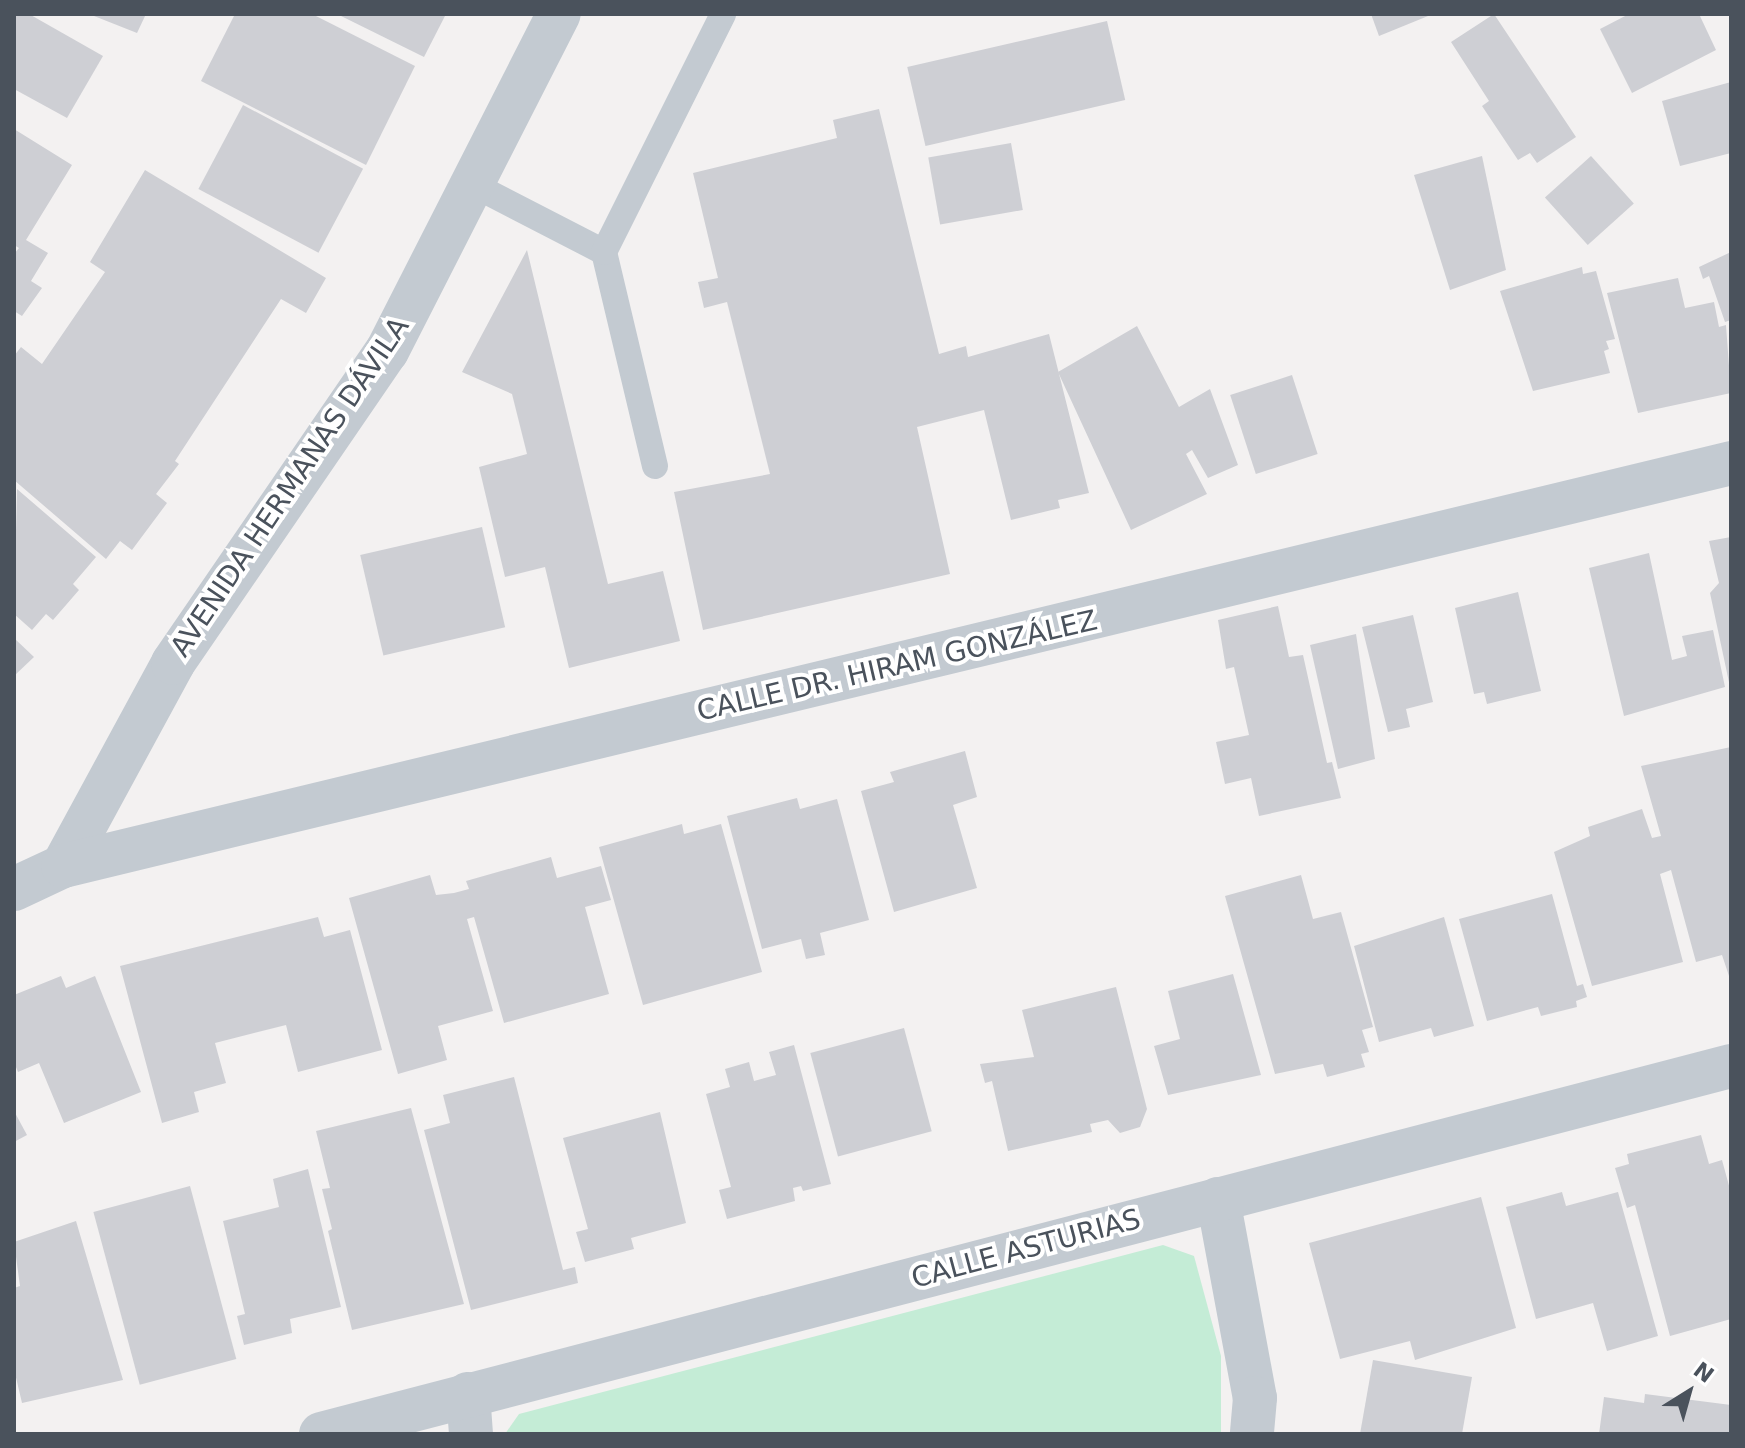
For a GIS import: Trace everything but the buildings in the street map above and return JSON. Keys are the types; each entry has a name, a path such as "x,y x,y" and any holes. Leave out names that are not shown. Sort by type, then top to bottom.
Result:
{"street":[{"name":"AVENIDA HERMANAS DÁVILA","path":"63,866 173,663 387,351 559,14"},
{"name":"CALLE DR. HIRAM GONZÁLEZ","path":"63,866 1731,463"},
{"path":"14,889 63,866"},
{"name":"CALLE ASTURIAS","path":"321,1434 470,1414 1218,1199 1731,1066"},
{"path":"1218,1199 1255,1398 1252,1434"}],"lane":[{"path":"655,466 604,252 723,14"},
{"path":"472,184 604,252"}],"green space":[{"path":"1163,1245 1194,1256 1221,1356 1221,1434 505,1434 519,1414"}]}
